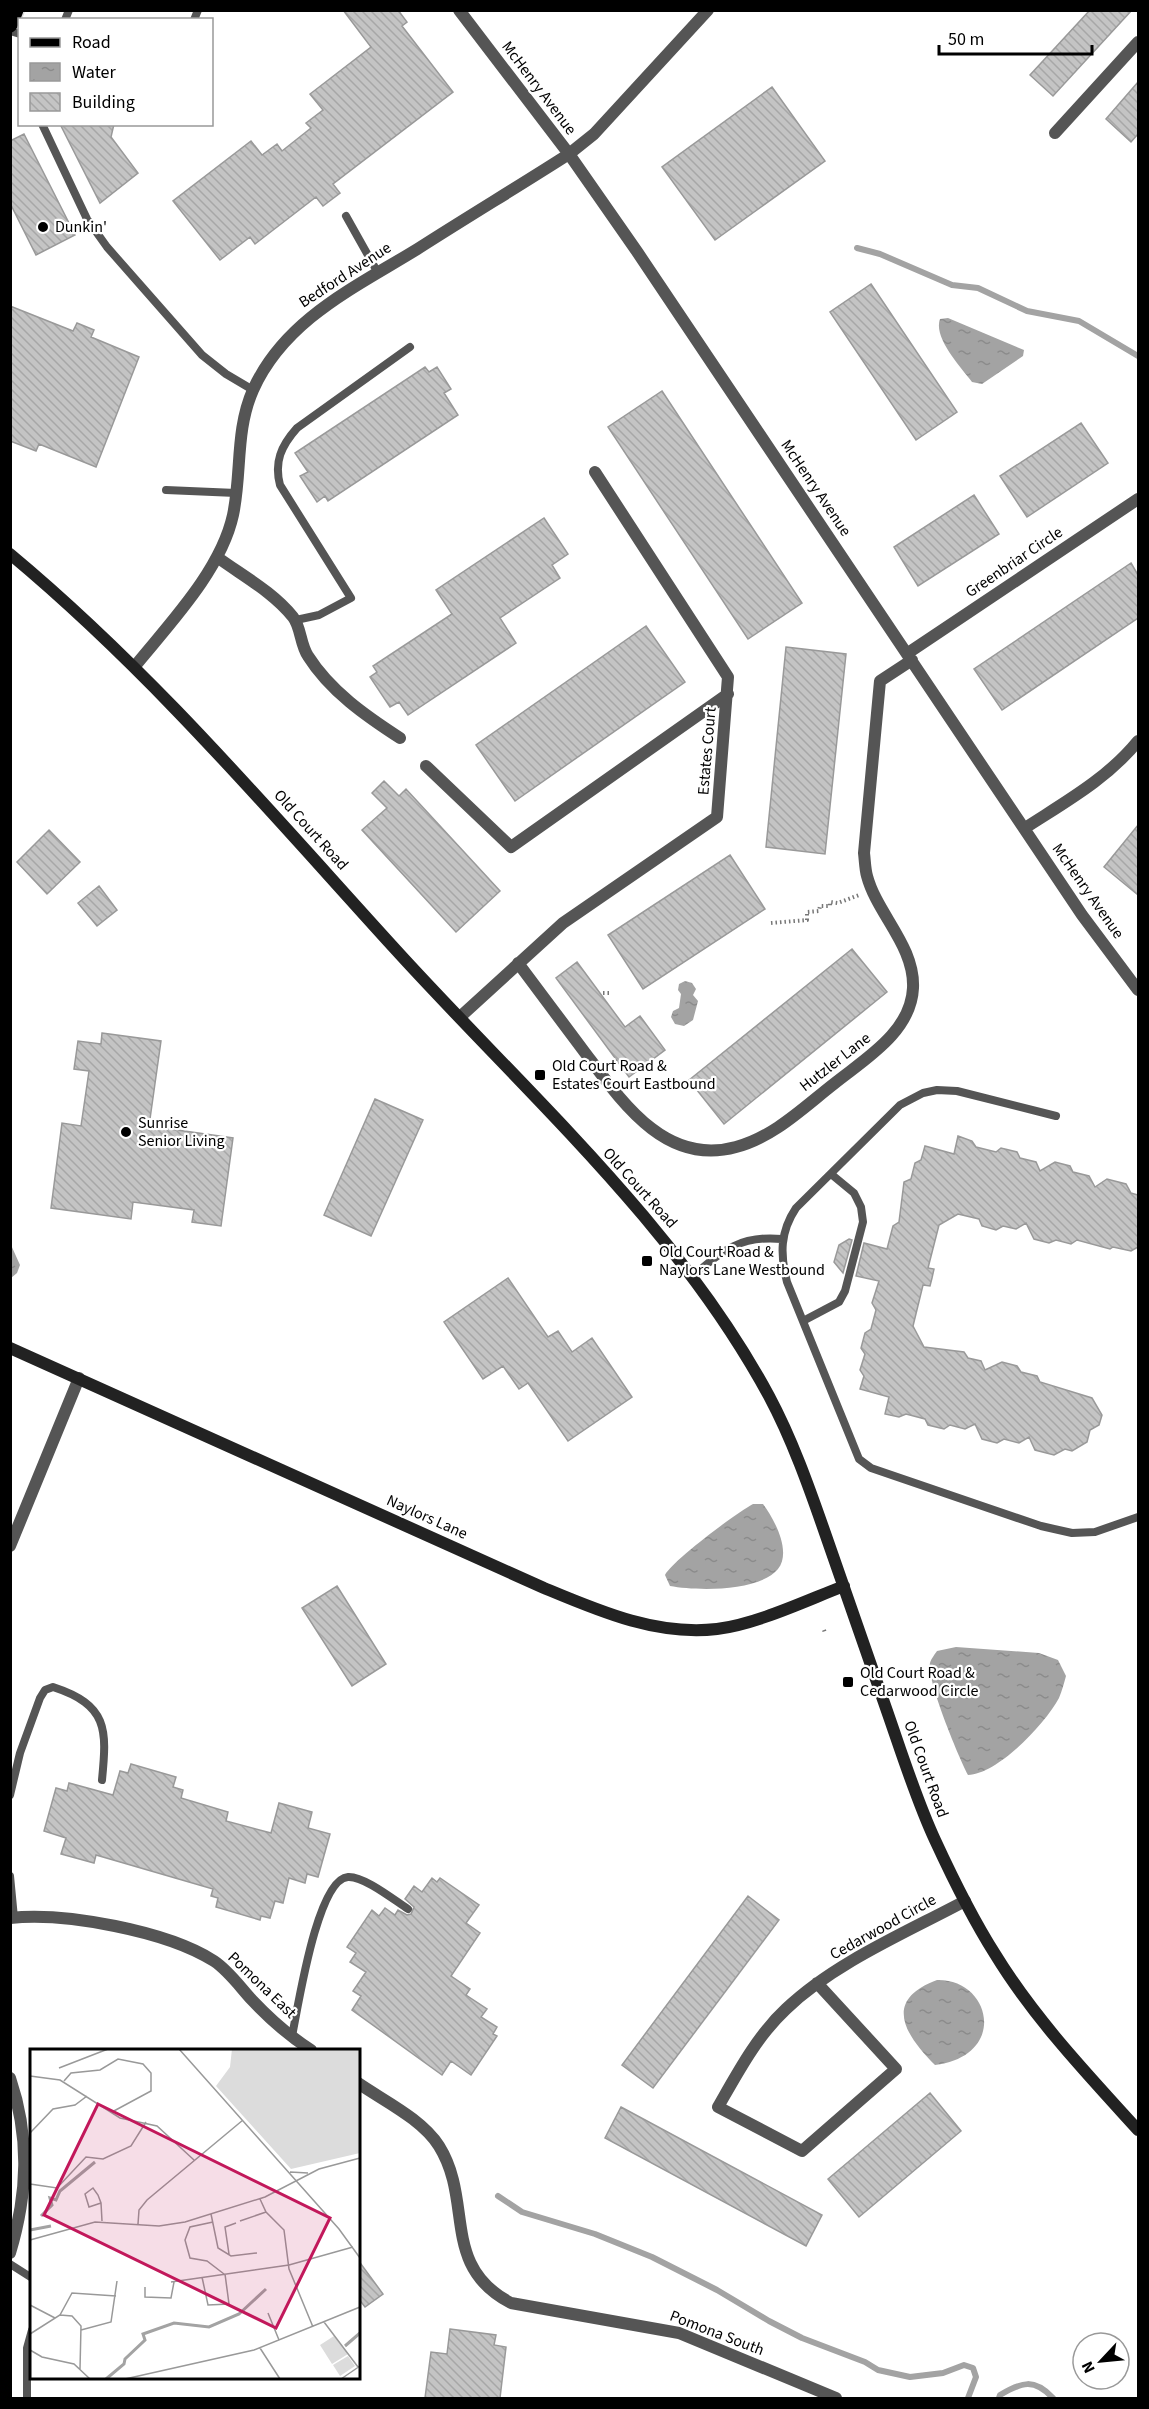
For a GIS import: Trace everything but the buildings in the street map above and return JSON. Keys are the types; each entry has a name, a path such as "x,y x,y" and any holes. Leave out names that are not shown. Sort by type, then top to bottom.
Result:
{"main road":[{"path":"10,25 16,10"},
{"name":"Old Court Road","path":"10,554 95,627 135,666 288,827 398,952 624,1194 693,1276 741,1346 772,1403 797,1457 925,1816 965,1901 996,1957 1047,2024 1138,2130"},
{"name":"Naylors Lane","path":"10,1348 544,1588 601,1612 639,1623 664,1629 717,1629 746,1622 844,1586"}],"street":[{"name":"McHenry Avenue","path":"459,10 568,154 910,657 1082,915 1138,990"},
{"name":"Bedford Avenue","path":"135,666 217,557 232,515 236,493 239,439 253,390 277,351 307,318 568,154 602,126 708,10"},
{"path":"1055,133 1138,42"},
{"name":"Estates Court","path":"460,1017 563,923 717,817 728,677 595,472"},
{"name":"Greenbriar Circle","path":"910,657 1138,498"},
{"path":"217,557 272,596 296,620 300,640 319,670 357,710 400,738"},
{"name":"Hutzler Lane","path":"518,963 637,1118 677,1145 720,1150 737,1147 780,1126 886,1043 909,1007 913,989 912,971 867,877 864,854 880,681 910,657"},
{"path":"426,766 511,847 728,694"},
{"path":"1025,828 1119,764 1138,741"},
{"path":"10,1546 78,1378"},
{"name":"Cedarwood Circle","path":"817,1983 896,2069 802,2151 718,2106 758,2042 785,2009 817,1983 965,1901"},
{"name":"Pomona East","path":"12,1918 102,1923 153,1934 191,1949 214,1961 292,2036 310,2049"},
{"path":"10,2078 23,2126 26,2165 19,2225 10,2253"},
{"name":"Pomona South","path":"360,2085 425,2129 438,2145 454,2185 467,2258 476,2277 492,2293 511,2303 679,2333 836,2398"}],"lane":[{"path":"43,126 87,219 107,247 202,355 226,374 253,390"},
{"path":"346,216 378,273"},
{"path":"296,620 319,615 351,598 280,485 276,468 284,444 297,428 410,347"},
{"path":"166,490 236,493"},
{"path":"1056,1116 957,1091 937,1090 923,1093 900,1105 796,1208 787,1221 782,1239 781,1259 851,1445 859,1459 871,1468 1041,1526 1072,1533 1095,1532 1138,1517"},
{"path":"803,1321 839,1302 845,1291 863,1222 861,1207 854,1193 831,1174"},
{"path":"693,1276 738,1243 761,1237 782,1239"},
{"path":"10,1796 20,1753 40,1698 45,1690 53,1688 90,1705 98,1715 106,1748 102,1780"},
{"path":"10,1876 12,1918"},
{"path":"292,2036 319,1916 327,1894 336,1882 345,1877 357,1877 408,1909"},
{"path":"10,2264 30,2277"},
{"path":"27,2398 27,2348 30,2337"}],"path":[{"path":"771,923 807,920 807,912 819,911 820,906 830,906 830,902 838,903 873,889"},
{"path":"603,993 611,993"}],"water":[{"path":"948,318 1024,350 1023,356 982,384 972,382 949,352 940,335 940,319"},
{"path":"685,981 692,983 696,989 693,995 698,1001 693,1020 684,1026 675,1024 671,1017 673,1011 679,1008 681,994 678,990 679,984"},
{"path":"11,1245 20,1265 17,1273 11,1278"},
{"path":"753,1504 763,1504 780,1535 783,1553 778,1569 769,1577 743,1586 696,1589 670,1586 665,1575 679,1559"},
{"path":"956,1647 1039,1653 1058,1660 1066,1676 1059,1698 1032,1734 993,1766 968,1775 944,1719 930,1672 931,1661 937,1651"},
{"path":"937,1980 956,1983 970,1992 980,2004 984,2019 982,2034 974,2048 958,2059 935,2065 908,2030 904,2008 910,1997 920,1988"}],"waterway":[{"path":"857,248 880,254 952,285 978,288 1027,311 1079,321 1138,356"},
{"path":"498,2196 522,2212 595,2234 652,2257 717,2290 802,2338 865,2362 878,2370 910,2377 943,2373 964,2365 973,2368 976,2377 968,2398"},
{"path":"999,2398 1008,2391 1028,2384 1040,2387 1053,2398"}],"place":[{"name":"Dunkin'","path":"43,227"},
{"name":"Old Court Road & Estates Court Eastbound","path":"540,1075"},
{"name":"Sunrise Senior Living","path":"126,1132"},
{"name":"Old Court Road & Naylors Lane Westbound","path":"647,1261"},
{"name":"Old Court Road & Cedarwood Circle","path":"848,1682"}]}
